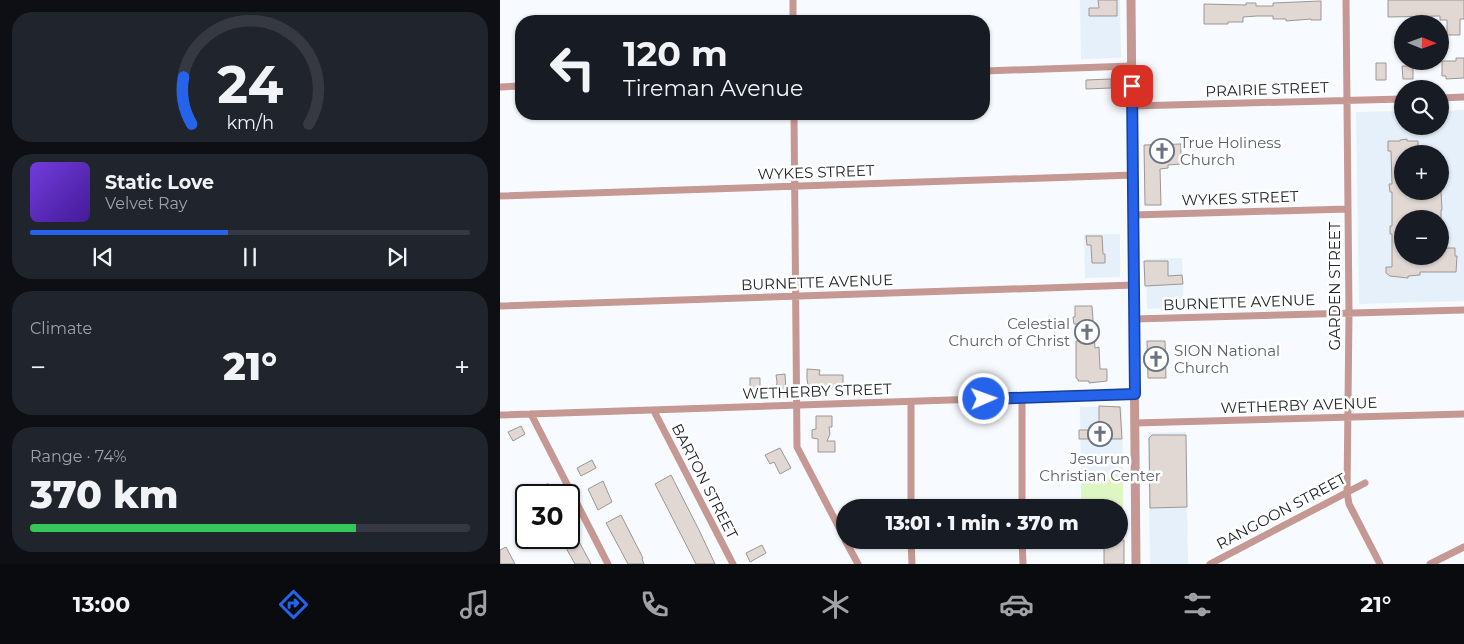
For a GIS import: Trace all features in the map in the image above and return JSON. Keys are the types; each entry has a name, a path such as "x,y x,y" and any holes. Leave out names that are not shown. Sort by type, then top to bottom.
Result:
{"street":[{"path":"793,0 793,15"},
{"path":"1131,0 1136,564"},
{"name":"GARDEN STREET","path":"1346,0 1349,313 1347,492 1349,504 1380,564"},
{"path":"990,71 1132,66"},
{"path":"500,87 515,86"},
{"path":"1449,98 1464,97"},
{"name":"PRAIRIE STREET","path":"1132,106 1394,99"},
{"path":"794,120 797,446 836,522"},
{"name":"WYKES STREET","path":"500,196 1133,175"},
{"name":"WYKES STREET","path":"1133,215 1348,209"},
{"name":"BURNETTE AVENUE","path":"500,306 1134,285"},
{"name":"BURNETTE AVENUE","path":"1134,319 1464,310"},
{"name":"WETHERBY STREET","path":"500,415 1135,394"},
{"path":"1022,398 1022,499"},
{"path":"911,402 911,499"},
{"name":"BARTON STREET","path":"654,411 733,564"},
{"path":"531,414 608,564"},
{"name":"WETHERBY AVENUE","path":"1135,423 1464,414"},
{"name":"RANGOON STREET","path":"1210,564 1365,483"},
{"path":"1430,564 1464,547"},
{"path":"850,549 858,564"},
{"path":"912,549 912,564"},
{"path":"1022,549 1023,564"}],"shaded area":[{"path":"1080,0 1120,0 1121,58 1081,59"},
{"path":"1464,110 1464,301 1359,304 1356,112 1394,111 1394,135 1449,135 1449,111"},
{"path":"1084,234 1120,234 1120,277 1085,278"},
{"path":"1182,258 1184,308 1147,309 1146,259"},
{"path":"1122,406 1123,476 1081,476 1080,407"},
{"path":"1186,432 1188,564 1150,564 1148,433"}],"green space":[{"path":"1081,476 1123,476 1123,499 1081,499"}],"building":[{"path":"1098,0 1117,0 1117,16 1089,16 1089,8 1099,8"},
{"path":"1388,0 1464,0 1464,19 1460,19 1460,35 1449,35 1449,15 1394,15 1394,17 1388,17"},
{"path":"1321,1 1321,20 1286,21 1286,19 1273,19 1273,16 1257,16 1243,17 1243,22 1204,24 1204,4 1246,5 1246,3 1256,3 1256,6 1273,6 1273,3"},
{"path":"1456,58 1464,58 1464,78 1446,79 1446,76 1442,76 1442,70 1449,70 1449,61 1456,61"},
{"path":"1376,63 1386,63 1386,80 1376,80"},
{"path":"1402,70 1413,70 1413,79 1403,79"},
{"path":"1111,79 1111,88 1086,89 1086,80"},
{"path":"1388,141 1418,141 1418,145 1394,145 1394,200 1441,200 1442,210 1394,210 1394,265 1449,265 1449,248 1455,248 1455,256 1457,256 1456,272 1420,272 1420,275 1408,276 1408,278 1390,276 1386,273 1386,267 1392,267 1392,234 1390,234 1390,226 1392,226 1392,192 1390,192 1389,184 1392,184 1391,151 1388,151"},
{"path":"1181,144 1181,164 1168,165 1168,168 1160,169 1161,205 1145,205 1144,145"},
{"path":"1086,236 1102,236 1105,263 1092,263 1091,245 1087,245"},
{"path":"1144,261 1168,261 1168,276 1182,275 1183,284 1145,286"},
{"name":"Celestial Church of Christ","path":"1075,306 1092,306 1095,348 1099,347 1100,369 1107,369 1107,381 1089,383 1089,381 1078,381 1076,378 1076,341 1080,341 1079,324 1074,324 1073,317 1075,317"},
{"name":"SION National Church","path":"1147,341 1165,341 1166,378 1148,378"},
{"path":"807,369 820,370 819,375 843,375 843,386 809,391"},
{"path":"785,374 786,391 776,391 776,375"},
{"path":"750,378 760,378 760,389 750,389"},
{"path":"1099,406 1120,407 1122,439 1079,439 1079,430 1099,430"},
{"path":"816,416 832,416 832,427 829,427 830,434 827,441 835,441 835,452 818,452 818,439 812,438 812,430 816,429"},
{"path":"521,426 525,434 513,441 508,432"},
{"path":"1152,435 1186,435 1187,507 1150,508 1149,438"},
{"path":"780,448 791,468 780,474 774,462 770,464 765,455"},
{"path":"592,460 596,468 581,476 577,468"},
{"path":"671,475 715,564 696,564 655,484"},
{"path":"603,481 612,502 598,510 588,489"},
{"path":"621,515 643,558 644,564 628,564 606,523"},
{"path":"580,543 591,564 575,564 567,549 580,549"},
{"path":"762,545 766,553 750,562 746,553"},
{"path":"506,547 515,564 500,564 500,550"},
{"path":"1104,549 1124,549 1124,564 1104,564"}],"place":[{"name":"True Holiness Church","path":"1162,151"},
{"name":"Celestial Church of Christ","path":"1087,332"},
{"name":"SION National Church","path":"1156,359"},
{"name":"Jesurun Christian Center","path":"1100,434"}],"route":[{"path":"984,399 1135,394 1132,86"}]}
